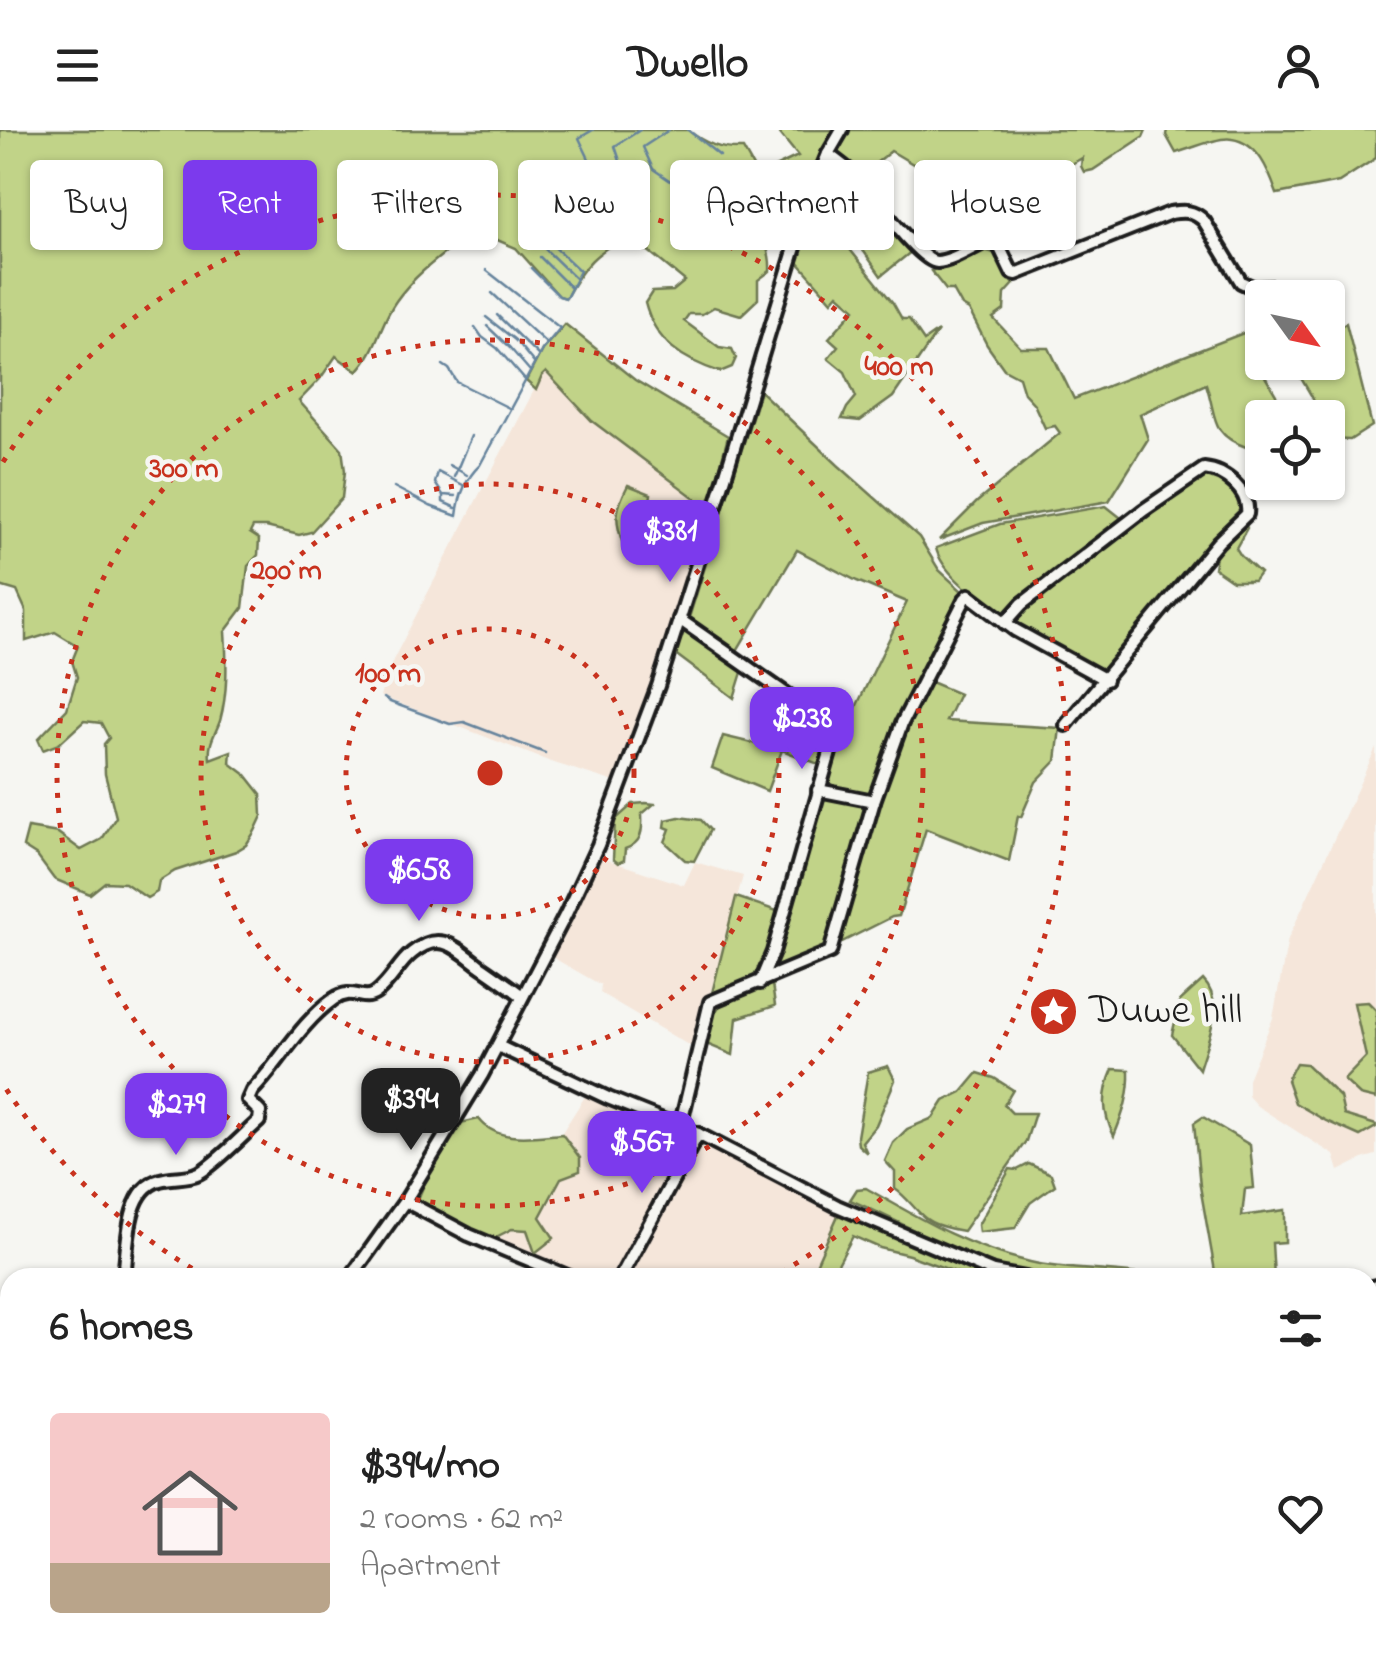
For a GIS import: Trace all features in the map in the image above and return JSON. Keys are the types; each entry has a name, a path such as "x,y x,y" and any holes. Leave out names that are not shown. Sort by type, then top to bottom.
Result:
{"street":[{"path":"357,1268 406,1201 498,1046 566,914 613,810 650,712 810,194 842,130"},
{"path":"828,154 858,179 898,228 933,262 988,241 998,244 1009,269 1016,274 1170,213 1184,211 1197,214 1204,221 1245,284"},
{"path":"1005,623 1022,604 1204,469 1219,472 1246,499 1247,514 1218,542 1066,725"},
{"path":"680,1128 710,1002 830,952 874,801 913,698 964,599 969,595 1005,623 1106,680"},
{"path":"679,619 826,722 833,742 760,982"},
{"path":"818,790 874,801"},
{"path":"125,1268 130,1222 142,1191 159,1180 202,1172 259,1120 260,1112 248,1100 252,1091 303,1029 338,996 348,992 366,998 373,996 409,955 436,941 453,944 522,996"},
{"path":"498,1046 608,1098 698,1134 837,1206 984,1268"},
{"path":"625,1268 698,1134"},
{"path":"406,1201 469,1235 548,1268"}],"shaded area":[{"path":"546,372 592,421 710,506 618,783 551,762 380,696 393,660"},
{"path":"1376,748 1376,1155 1339,1171 1334,1155 1257,1106 1248,1096 1248,1079 1273,1018 1288,939"},
{"path":"598,857 684,885 695,862 743,876 695,1049 600,993 601,985 550,956"},
{"path":"586,1095 693,1137 621,1268 559,1268 494,1238"},
{"path":"699,1142 840,1211 814,1268 631,1268"}],"green space":[{"path":"0,130 688,130 714,145 743,149 749,160 670,160 670,250 767,250 770,271 758,280 758,299 741,315 714,307 702,314 689,314 684,321 719,347 732,349 736,358 732,367 720,372 672,348 656,329 645,303 652,292 673,291 685,281 647,250 650,160 518,160 518,250 604,250 578,277 566,298 559,296 516,248 498,240 498,160 337,160 337,250 449,250 404,291 357,371 336,356 299,401 342,449 342,498 311,532 299,535 253,527 250,533 259,539 258,555 248,566 243,608 225,632 224,699 210,759 231,751 230,763 261,794 262,816 246,845 236,851 175,871 159,881 157,892 147,898 125,883 105,882 90,894 54,879 37,856 23,847 28,828 58,833 81,850 102,839 116,817 105,774 104,744 109,738 101,723 84,721 59,744 43,750 38,739 67,709 77,677 72,661 78,646 55,632 26,641 26,611 17,591 0,586"},
{"path":"777,130 834,130 821,160 790,160 798,156"},
{"path":"848,130 1146,130 1143,137 1084,172 1082,158 1076,161 914,160 914,165 891,151 880,160 843,160 837,154"},
{"path":"1167,130 1376,130 1376,158 1339,182 1277,194 1262,160 1249,146 1227,139 1176,153"},
{"path":"894,230 912,251 881,276 862,250 894,250"},
{"path":"801,250 850,250 902,319 909,319 924,341 938,331 893,397 860,421 842,419 856,397 845,372 828,358 838,346 829,338 855,309 838,294 832,301 797,261"},
{"path":"979,250 994,253 1014,284 1005,294 1004,310 993,318 1021,348 1049,348 1074,399 1245,332 1245,380 1267,380 1277,400 1245,400 1245,447 1220,430 1206,384 1140,414 1148,439 1109,501 983,523 939,540 977,502 1060,433 1055,426 1045,428 1019,377 1004,369 969,310 931,271"},
{"path":"1345,323 1372,426 1350,440 1345,440 1345,400 1313,400 1302,380 1345,380"},
{"path":"565,324 635,380 728,436 710,506 592,421 546,372 536,390 526,381 542,350"},
{"path":"760,391 919,537 939,570 962,591 907,700 874,791 867,797 837,789 826,775 907,602 797,550 735,654 688,621"},
{"path":"1203,473 1218,476 1229,484 1245,508 1103,672 1094,671 1009,623 1079,564"},
{"path":"628,485 651,494 652,523 642,551 624,547 619,529 618,508"},
{"path":"1106,506 1125,521 1005,619 955,578 936,548 1000,524"},
{"path":"1245,523 1247,528 1236,548 1260,573 1254,581 1233,581 1214,568 1217,549"},
{"path":"683,628 743,669 734,698 674,653"},
{"path":"926,680 959,694 946,721 1060,728 1056,761 1036,782 1021,817 1018,816 1009,861 926,829 899,916 838,944 885,775"},
{"path":"795,708 820,724 827,736 821,765 782,750 767,791 712,768 723,736 781,750"},
{"path":"823,796 868,807 828,944 822,953 768,972"},
{"path":"633,804 654,804 642,814 640,836 625,849 624,860 618,863 613,859 615,820"},
{"path":"666,820 701,820 710,830 694,861 685,860 665,842 670,829 665,827"},
{"path":"736,897 780,912 759,977 711,997"},
{"path":"1203,980 1210,989 1214,1011 1199,1069 1172,1035 1180,1001"},
{"path":"772,984 775,1006 737,1018 733,1055 704,1043 719,1006 734,996"},
{"path":"1368,1002 1376,1010 1376,1099 1360,1095 1344,1080 1366,1057 1354,1003"},
{"path":"1296,1063 1306,1064 1340,1097 1344,1115 1376,1127 1360,1136 1295,1103 1287,1080"},
{"path":"888,1066 895,1080 876,1125 862,1142 867,1153 858,1145 857,1137 868,1072"},
{"path":"1113,1069 1129,1070 1125,1104 1114,1136 1105,1103"},
{"path":"978,1073 1013,1090 1004,1105 1012,1113 1035,1113 1026,1141 963,1231 938,1225 921,1214 895,1189 895,1172 885,1161 893,1143 907,1129 933,1118 944,1101 962,1092"},
{"path":"1203,1117 1250,1145 1254,1188 1245,1189 1242,1216 1285,1210 1285,1242 1272,1243 1273,1268 1214,1268 1194,1123"},
{"path":"479,1119 506,1135 562,1134 580,1158 580,1171 561,1178 540,1217 554,1238 535,1253 527,1230 512,1229 494,1238 460,1229 418,1199 436,1156 460,1123"},
{"path":"1029,1164 1051,1174 1055,1185 1030,1203 1015,1228 979,1232 978,1225 1010,1169"},
{"path":"866,1188 986,1249 1069,1268 1009,1268 985,1261 850,1200 857,1189"},
{"path":"840,1211 968,1268 944,1268 853,1236 836,1268 814,1268"}],"waterway":[{"path":"590,160 579,138 593,130"},
{"path":"620,160 615,146 640,130"},
{"path":"669,130 643,147 653,169 670,181"},
{"path":"688,130 720,156"},
{"path":"546,250 575,278"},
{"path":"531,268 559,296 566,298 580,271 558,250"},
{"path":"540,257 570,287"},
{"path":"394,487 457,516 467,482 542,350 560,328 486,270"},
{"path":"492,293 546,343"},
{"path":"497,315 538,355"},
{"path":"486,317 515,340 534,363"},
{"path":"487,326 530,371"},
{"path":"475,327 525,380"},
{"path":"443,365 457,382 509,408"},
{"path":"454,477 471,436"},
{"path":"449,465 467,475"},
{"path":"456,496 443,495 435,483 438,472 463,485"},
{"path":"443,495 443,502 456,508"},
{"path":"384,698 450,724 464,722 545,753"}],"place":[{"name":"Duwe hill","path":"1054,1011"}]}
